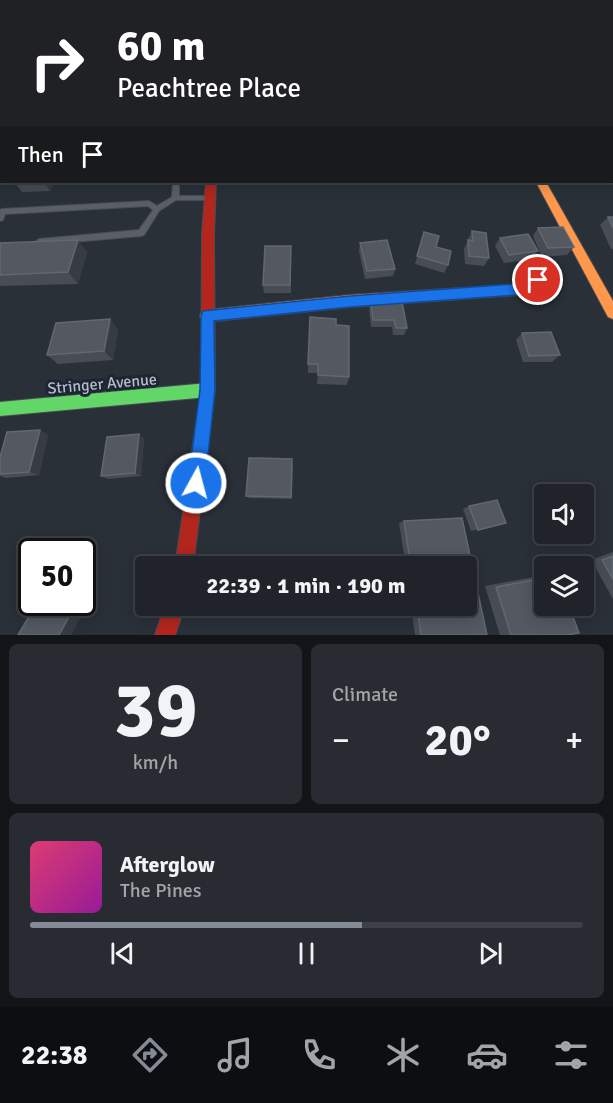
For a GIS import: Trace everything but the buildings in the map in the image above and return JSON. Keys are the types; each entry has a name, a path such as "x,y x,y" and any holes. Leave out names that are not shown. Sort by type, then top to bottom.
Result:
{"street":[{"path":"185,556 208,390 207,316 211,183"},
{"path":"542,183 613,313"},
{"path":"207,316 350,302 532,289 538,280"},
{"name":"Stringer Avenue","path":"0,409 208,390"},
{"path":"165,635 172,616"}],"lane":[{"path":"175,198 176,183"},
{"path":"35,242 141,233 157,209 175,198 210,198"},
{"path":"0,218 2,212 149,203 157,209"}],"traffic: fast":[{"path":"0,409 208,390"}],"traffic: slow":[{"path":"542,183 613,313"},
{"path":"207,316 350,301 532,289 538,280"}],"traffic: jam":[{"path":"185,556 208,390 208,235 211,183"},
{"path":"165,635 172,616"}],"route":[{"path":"196,483 208,390 207,316 350,302 532,289 538,280"}]}
